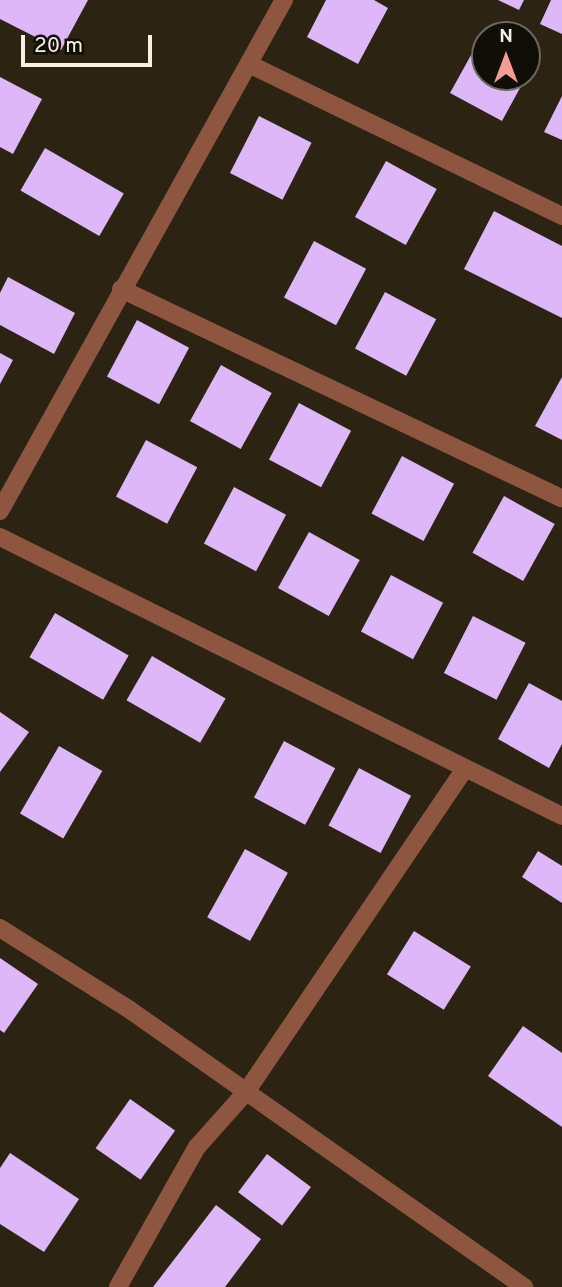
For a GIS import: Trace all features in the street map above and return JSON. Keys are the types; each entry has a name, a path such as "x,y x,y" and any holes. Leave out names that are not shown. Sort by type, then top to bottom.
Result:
{"street":[{"path":"0,511 121,289 285,0"},
{"path":"249,64 562,216"},
{"path":"121,289 562,498"},
{"path":"0,537 562,816"},
{"path":"118,1287 197,1147 246,1091 465,769"},
{"path":"0,928 130,1010 524,1287"}],"building":[{"path":"0,0 88,0 61,50 0,19"},
{"path":"326,0 374,0 388,8 358,64 307,37"},
{"path":"498,0 524,0 519,10"},
{"path":"551,0 562,0 562,34 541,24"},
{"path":"471,55 471,91 518,91 502,121 450,93"},
{"path":"0,77 42,99 13,154 0,147"},
{"path":"562,96 562,140 544,132"},
{"path":"259,116 312,143 283,200 230,173"},
{"path":"45,148 124,193 99,236 20,190"},
{"path":"386,161 437,189 406,245 355,217"},
{"path":"494,211 562,246 562,318 464,269"},
{"path":"314,241 366,269 336,325 284,298"},
{"path":"8,277 75,313 54,354 0,325 0,293"},
{"path":"385,292 436,319 406,376 355,349"},
{"path":"137,320 189,348 159,404 107,377"},
{"path":"0,353 13,360 0,384"},
{"path":"221,365 272,393 241,449 190,421"},
{"path":"562,377 562,440 535,426"},
{"path":"299,403 351,431 321,487 269,460"},
{"path":"146,440 197,467 167,524 116,497"},
{"path":"402,456 454,484 424,541 371,513"},
{"path":"234,487 286,515 256,571 204,544"},
{"path":"504,496 555,524 523,581 472,553"},
{"path":"309,532 360,560 329,616 278,588"},
{"path":"391,575 443,603 413,659 361,632"},
{"path":"55,613 129,656 103,700 30,657"},
{"path":"473,616 526,643 497,700 444,673"},
{"path":"152,656 226,698 200,743 126,700"},
{"path":"529,683 562,701 562,744 549,768 498,739"},
{"path":"0,712 29,732 0,772"},
{"path":"284,741 335,768 305,825 254,798"},
{"path":"59,746 102,771 63,839 20,814"},
{"path":"359,768 411,796 381,853 328,825"},
{"path":"245,849 288,873 250,941 207,917"},
{"path":"538,851 562,866 562,903 522,877"},
{"path":"414,931 471,967 444,1010 387,974"},
{"path":"0,958 38,984 4,1033 0,1030"},
{"path":"523,1026 562,1053 562,1127 488,1076"},
{"path":"130,1099 175,1131 141,1180 96,1148"},
{"path":"10,1153 79,1199 44,1252 0,1224 0,1168"},
{"path":"267,1154 311,1187 282,1225 238,1192"},
{"path":"216,1205 261,1239 225,1287 153,1287"}]}
